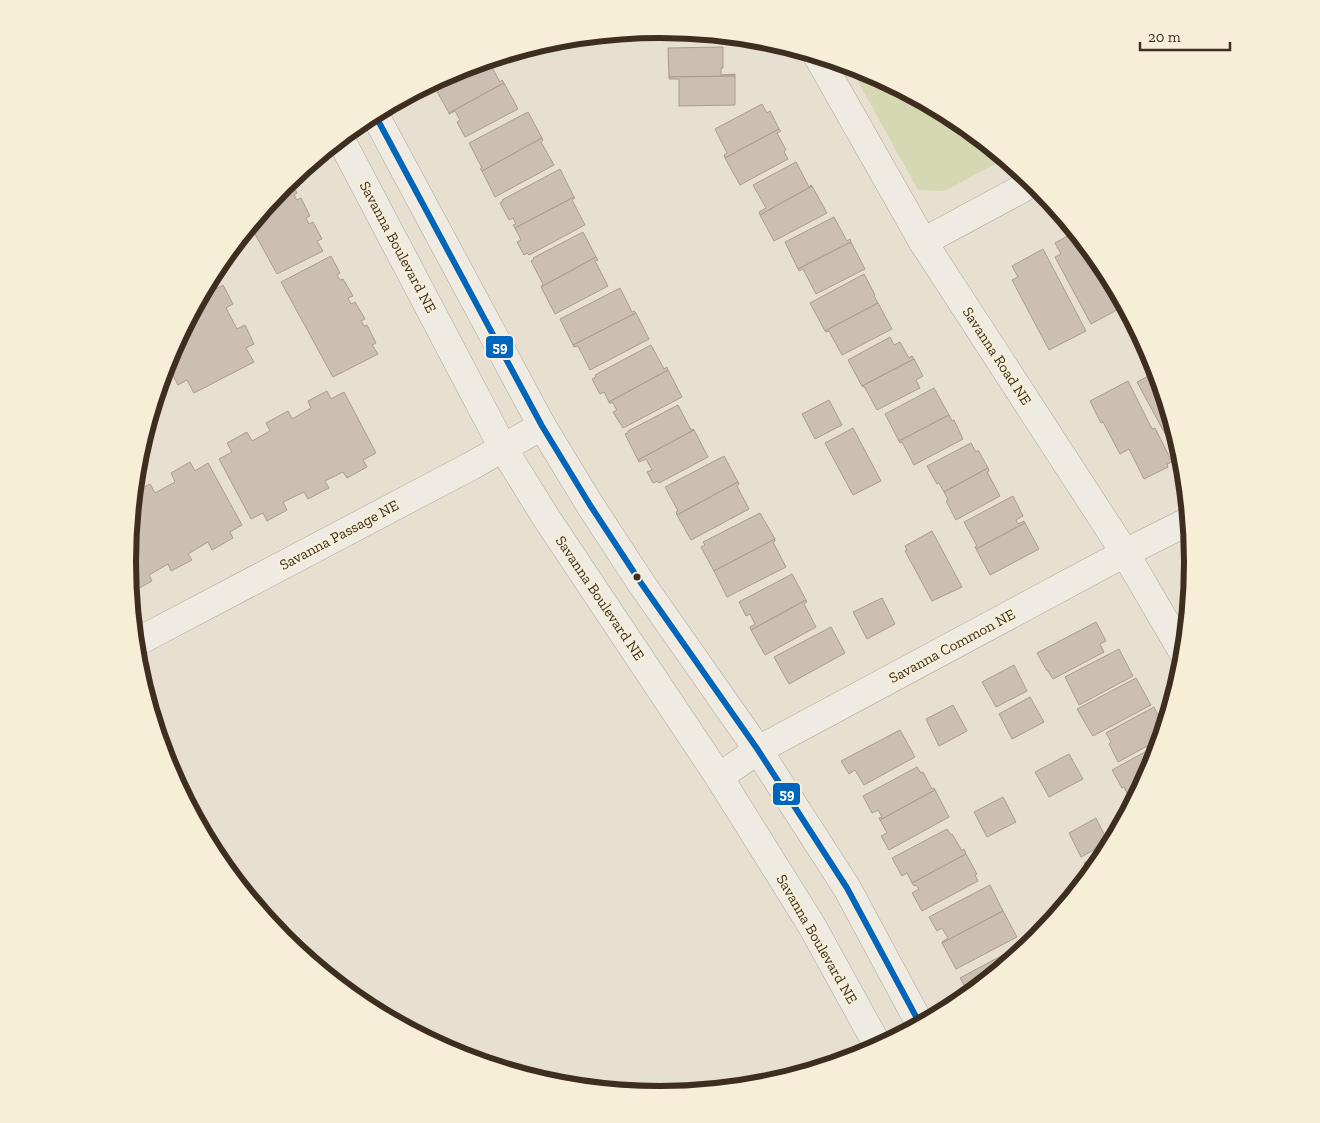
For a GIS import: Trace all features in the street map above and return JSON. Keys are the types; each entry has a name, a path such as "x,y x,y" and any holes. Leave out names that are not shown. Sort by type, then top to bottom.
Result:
{"street":[{"name":"Savanna Road NE","path":"822,63 923,242 1125,553 1178,643"},
{"path":"378,120 542,426 590,505 641,583 758,750 847,888 917,1018"},
{"name":"Savanna Boulevard NE","path":"343,144 503,448 545,516 719,777 812,926 874,1040"},
{"path":"923,242 1026,186"},
{"name":"Savanna Passage NE","path":"142,639 542,426"},
{"name":"Savanna Common NE","path":"719,777 758,750 1125,553 1183,524"}],"green space":[{"path":"854,75 922,108 951,126 998,162 942,191 918,190"}],"building":[{"path":"723,47 721,75 735,74 735,76 669,77 668,48"},
{"path":"491,65 500,82 502,80 504,83 449,113 435,88 459,77"},
{"path":"735,76 735,105 679,106 679,79 669,79 669,77"},
{"path":"504,83 518,109 465,137 457,122 460,120 455,111 449,113"},
{"path":"762,104 767,113 770,111 779,129 725,158 724,155 727,153 715,129"},
{"path":"528,112 542,138 482,171 469,143"},
{"path":"779,129 781,131 777,133 786,150 784,152 788,159 740,185 725,158"},
{"path":"542,138 541,142 554,165 495,197 482,171"},
{"path":"796,162 809,187 812,186 760,215 759,212 766,208 753,185"},
{"path":"560,169 574,197 515,228 513,225 516,224 513,218 509,220 500,203 502,200"},
{"path":"812,186 827,213 774,241 760,215"},
{"path":"294,187 297,193 294,195 297,200 301,198 310,216 306,218 309,224 313,222 322,239 317,241 323,251 277,274 253,231"},
{"path":"574,197 572,200 585,225 529,255 527,253 524,255 517,242 521,240 515,228"},
{"path":"834,217 847,241 850,239 851,242 798,269 785,242"},
{"path":"583,232 596,257 541,287 543,284 531,261 533,258"},
{"path":"1070,235 1096,270 1119,309 1091,324 1055,257 1061,254 1055,243"},
{"path":"851,242 865,269 816,294 803,269 799,271 798,269"},
{"path":"1043,249 1086,331 1049,350 1012,280 1018,277 1012,266"},
{"path":"331,256 340,273 337,275 340,280 343,279 353,296 348,298 351,304 355,302 365,319 361,321 364,326 367,325 376,343 372,345 378,354 333,377 281,282"},
{"path":"596,257 598,260 595,261 608,286 555,314 541,287"},
{"path":"864,274 878,303 825,331 810,303"},
{"path":"223,285 233,304 226,308 237,329 245,325 254,344 246,348 254,362 194,393 187,380 178,385 172,373 176,361 206,299 214,286 216,289"},
{"path":"620,288 632,312 636,313 573,345 560,319"},
{"path":"878,303 892,329 842,355 829,331 825,331"},
{"path":"636,313 649,339 590,370 578,346 574,347 573,345"},
{"path":"890,337 894,345 900,342 909,358 912,356 914,359 862,386 848,360"},
{"path":"651,345 664,369 667,367 668,370 609,402 604,392 600,394 592,379 596,377 595,375"},
{"path":"914,359 923,376 916,380 920,388 877,410 864,386 862,386"},
{"path":"668,370 682,397 623,428 613,412 617,410 612,402 610,404 609,402"},
{"path":"1149,375 1169,441 1137,382"},
{"path":"1128,381 1152,429 1155,428 1172,462 1167,464 1168,467 1144,479 1129,449 1120,454 1090,401"},
{"path":"934,388 949,415 899,441 885,414"},
{"path":"327,391 331,399 344,392 376,453 363,460 367,467 347,478 343,472 325,481 329,488 308,499 304,492 283,502 287,510 267,521 263,513 251,519 219,459 232,452 227,443 247,432 252,441 270,431 266,423 288,411 292,419 311,408 308,401"},
{"path":"829,400 842,425 815,439 802,414"},
{"path":"678,405 691,430 694,430 638,460 625,434"},
{"path":"949,415 952,421 954,420 963,439 914,465 902,442 900,443 899,441"},
{"path":"853,428 881,481 853,495 825,443"},
{"path":"694,430 708,457 659,483 658,481 653,483 647,472 652,470 646,459 639,462 638,460"},
{"path":"971,443 976,452 978,450 988,468 944,492 927,466"},
{"path":"724,456 738,482 677,515 676,512 678,511 665,487"},
{"path":"190,462 195,471 208,463 242,525 230,532 233,538 212,550 208,542 188,554 192,560 171,571 168,564 149,575 152,581 137,589 137,527 141,489 150,484 155,493 175,482 171,473"},
{"path":"988,468 989,471 987,472 1000,496 956,520 946,501 948,500 944,492"},
{"path":"738,482 737,486 749,509 691,540 677,515"},
{"path":"1013,496 1023,516 1016,520 1018,524 1024,521 1025,523 976,549 975,547 977,546 964,522"},
{"path":"760,513 775,539 714,571 701,547 705,545 703,542"},
{"path":"1025,523 1039,549 990,575 976,549"},
{"path":"932,531 962,587 932,601 905,551 907,550 905,546"},
{"path":"775,539 773,542 786,567 727,597 714,571"},
{"path":"792,574 806,600 751,630 750,627 755,624 750,614 746,616 739,602"},
{"path":"882,598 895,624 867,639 853,612"},
{"path":"806,600 807,602 804,604 816,627 765,655 751,630"},
{"path":"1096,622 1106,641 1100,644 1104,652 1053,679 1037,653"},
{"path":"831,627 845,653 789,684 774,657"},
{"path":"1119,649 1133,676 1079,705 1065,677"},
{"path":"1014,665 1027,691 996,707 982,682"},
{"path":"1136,678 1151,705 1093,736 1077,709"},
{"path":"1030,697 1044,722 1012,739 999,714"},
{"path":"953,705 967,731 939,746 926,719"},
{"path":"1154,707 1160,718 1151,744 1118,762 1106,733"},
{"path":"900,730 915,757 864,785 855,770 849,774 841,761"},
{"path":"1148,750 1129,794 1124,787 1122,788 1112,770"},
{"path":"1069,754 1083,779 1049,797 1035,772"},
{"path":"917,767 921,773 923,772 932,789 934,788 935,790 880,820 879,818 882,817 878,810 872,813 863,796"},
{"path":"935,790 949,817 889,850 881,836 887,833 880,820"},
{"path":"1003,797 1016,822 987,837 974,812"},
{"path":"1096,818 1106,837 1100,846 1081,857 1069,833"},
{"path":"947,829 966,854 912,883 907,873 902,876 892,858"},
{"path":"966,854 977,874 975,875 978,881 922,911 912,893 919,889 912,883"},
{"path":"1091,859 1086,866 1084,863"},
{"path":"990,885 1003,911 942,943 948,938 942,928 937,931 929,917"},
{"path":"1003,911 1017,937 956,969 942,943"},
{"path":"1008,952 965,987 960,978"}],"transit line":[{"name":"59","path":"378,120 542,426 590,505 641,583 758,750 847,888 917,1018"}]}
